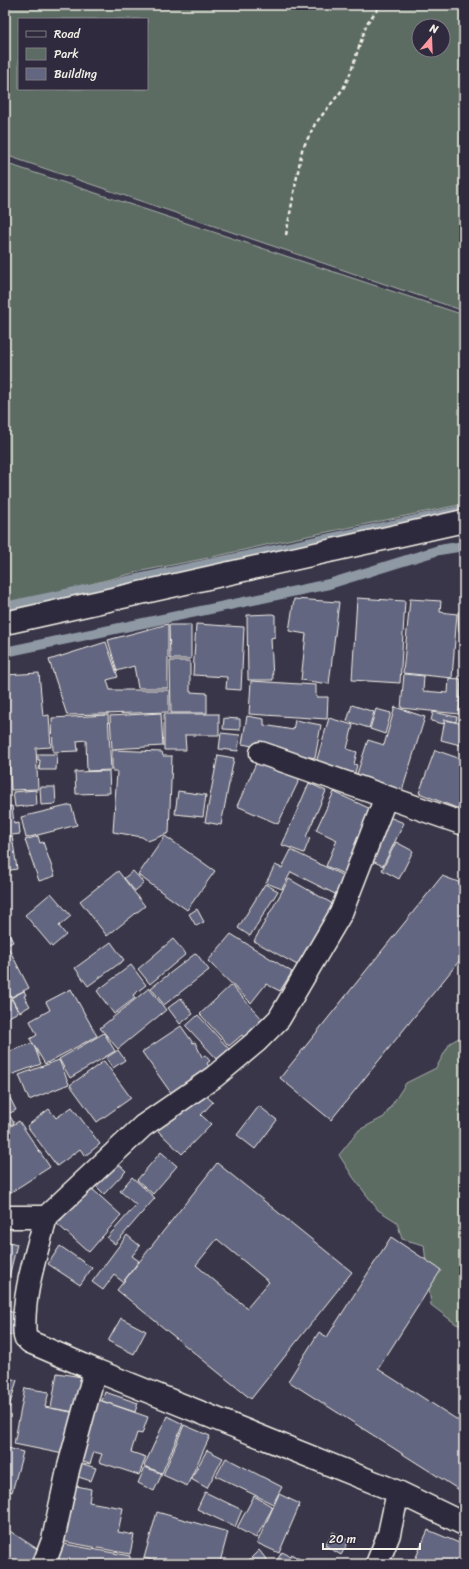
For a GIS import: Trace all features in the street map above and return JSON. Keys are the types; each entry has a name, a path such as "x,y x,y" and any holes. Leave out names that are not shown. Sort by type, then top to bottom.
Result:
{"street":[{"path":"5,623 464,521"},
{"path":"261,753 464,824"},
{"path":"386,797 341,913 279,1019 257,1041 214,1077 143,1126 46,1217 28,1289 25,1314 25,1337 30,1342 95,1370 398,1492 464,1524"},
{"path":"5,1217 46,1217"},
{"path":"44,1564 53,1540 68,1470 95,1370"},
{"path":"377,1564 389,1534 398,1492"}],"path":[{"path":"286,235 302,150 315,124 343,89 350,74 367,23 381,5"}],"green space":[{"path":"5,5 464,5 464,311 5,155"},
{"path":"5,163 464,315 464,504 142,571 79,587 28,607 5,608"},
{"path":"464,1035 464,1326 456,1324 431,1305 424,1245 402,1239 397,1222 378,1210 353,1177 339,1155 359,1130 384,1117 406,1083 436,1068 450,1043"}],"building":[{"path":"357,598 405,601 400,683 352,680"},
{"path":"294,599 339,602 329,684 301,680 306,634 289,631"},
{"path":"410,599 441,601 440,612 457,614 452,678 403,673"},
{"path":"458,612 464,612 464,632 459,632"},
{"path":"247,615 275,615 275,637 271,638 273,680 248,680"},
{"path":"168,624 168,688 138,688 134,666 117,671 108,640"},
{"path":"196,624 244,627 241,690 226,689 227,677 193,675"},
{"path":"169,625 191,625 191,659 170,659"},
{"path":"106,642 118,677 107,680 110,690 169,690 169,712 67,715 49,660"},
{"path":"170,661 190,661 190,692 207,693 207,713 171,713"},
{"path":"39,673 43,716 49,715 51,747 36,748 38,789 11,790 5,675"},
{"path":"404,674 424,676 423,691 448,693 449,678 461,679 459,714 401,708"},
{"path":"251,681 316,685 316,697 328,697 327,719 249,714"},
{"path":"461,682 464,682 464,715 459,714"},
{"path":"352,705 374,712 369,728 347,721"},
{"path":"395,707 425,717 402,791 356,777 368,740 384,745"},
{"path":"376,709 391,713 385,734 370,729"},
{"path":"433,712 457,717 456,722 444,719 444,724 431,721"},
{"path":"161,713 163,746 112,749 110,716"},
{"path":"164,714 219,714 219,735 185,735 186,750 164,750"},
{"path":"108,715 111,770 87,771 86,740 77,741 78,751 53,752 52,718"},
{"path":"247,716 264,719 264,725 293,730 295,720 321,725 315,758 242,744"},
{"path":"224,718 240,719 240,730 223,729"},
{"path":"329,718 353,725 347,749 357,752 354,764 357,765 354,777 315,766"},
{"path":"445,720 464,724 464,746 441,740"},
{"path":"221,733 240,735 238,751 219,749"},
{"path":"112,750 162,752 163,756 172,756 169,833 148,841 142,837 113,832 117,771 112,771"},
{"path":"435,750 464,760 464,796 459,809 419,793"},
{"path":"38,754 57,754 56,770 39,770 40,760 38,760"},
{"path":"218,755 234,758 221,825 205,822"},
{"path":"257,761 302,774 278,824 237,806"},
{"path":"109,771 110,793 76,794 75,772"},
{"path":"309,783 326,791 306,837 310,838 304,853 282,845"},
{"path":"40,787 55,787 56,804 41,805"},
{"path":"36,790 37,805 15,807 13,792"},
{"path":"178,791 206,795 203,817 175,814"},
{"path":"334,792 375,811 346,875 326,866 337,840 316,830"},
{"path":"71,805 77,825 26,838 21,817"},
{"path":"12,806 14,824 19,823 20,834 5,836 5,807"},
{"path":"389,817 404,823 383,866 368,859"},
{"path":"12,836 17,869 5,871 5,837"},
{"path":"38,836 40,843 43,842 55,876 39,881 25,840"},
{"path":"165,836 215,871 187,910 138,875"},
{"path":"396,842 413,851 399,879 382,870"},
{"path":"291,850 348,878 339,896 291,872 282,889 266,883 275,865 282,868"},
{"path":"118,871 145,906 107,936 80,901"},
{"path":"133,871 144,883 135,891 124,878"},
{"path":"442,876 464,884 464,955 331,1120 280,1078"},
{"path":"289,879 333,904 299,966 254,941"},
{"path":"265,884 278,891 250,936 238,928"},
{"path":"51,893 71,916 59,926 66,935 52,947 25,915"},
{"path":"197,909 204,922 196,926 189,914"},
{"path":"5,926 13,942 5,946"},
{"path":"231,934 292,972 280,991 266,984 251,1003 208,961"},
{"path":"173,939 186,954 150,984 138,969"},
{"path":"111,942 124,960 88,986 75,968"},
{"path":"8,947 29,988 11,997 5,985 5,949"},
{"path":"196,953 209,970 164,1005 151,988"},
{"path":"131,965 146,985 133,995 135,998 114,1014 97,991"},
{"path":"231,985 265,1022 246,1040 242,1035 229,1046 200,1014"},
{"path":"149,988 166,1010 118,1049 100,1028"},
{"path":"71,989 97,1036 45,1064 30,1039 37,1035 30,1021 50,1010 46,1002"},
{"path":"24,991 26,995 24,996 30,1006 20,1012 11,998"},
{"path":"181,998 193,1014 180,1024 168,1008"},
{"path":"12,999 18,1012 7,1018 5,1014 5,1003"},
{"path":"198,1015 229,1049 217,1059 186,1026"},
{"path":"181,1026 193,1043 195,1042 202,1057 205,1055 210,1061 207,1063 209,1067 171,1093 142,1052"},
{"path":"104,1033 115,1051 70,1078 59,1059"},
{"path":"33,1043 41,1064 5,1077 5,1053"},
{"path":"118,1050 125,1060 113,1068 106,1058"},
{"path":"59,1060 69,1084 29,1100 19,1075"},
{"path":"104,1061 131,1098 97,1122 70,1085"},
{"path":"200,1091 213,1102 201,1115 211,1124 182,1154 157,1130 184,1101"},
{"path":"10,1098 16,1110 10,1113 5,1104 5,1100"},
{"path":"259,1106 277,1120 255,1149 237,1135"},
{"path":"72,1107 100,1144 85,1156 80,1149 57,1166 27,1126 49,1109 56,1118"},
{"path":"5,1108 14,1123 5,1128"},
{"path":"19,1121 50,1167 5,1196 5,1130"},
{"path":"161,1152 177,1166 153,1194 137,1180"},
{"path":"113,1159 126,1171 104,1194 91,1181"},
{"path":"217,1163 352,1272 251,1399 117,1290","holes":["217,1239 269,1282 247,1308 196,1265"]},
{"path":"132,1177 155,1198 115,1244 107,1238 136,1205 120,1191"},
{"path":"90,1187 121,1215 89,1252 57,1224"},
{"path":"127,1235 140,1246 132,1256 139,1261 123,1282 114,1275 103,1290 92,1282"},
{"path":"391,1237 441,1270 378,1369 464,1424 464,1493 288,1381 319,1332 327,1337"},
{"path":"5,1241 17,1244 9,1277 5,1276"},
{"path":"60,1246 92,1268 80,1285 48,1264"},
{"path":"5,1310 21,1315 14,1336 8,1334 5,1342"},
{"path":"121,1318 146,1331 134,1354 108,1341"},
{"path":"57,1373 82,1377 75,1412 51,1408"},
{"path":"5,1377 17,1380 5,1421"},
{"path":"25,1388 49,1392 45,1407 76,1413 68,1455 14,1444"},
{"path":"105,1392 138,1403 135,1412 102,1401"},
{"path":"96,1399 148,1417 142,1434 137,1433 131,1452 146,1457 139,1475 99,1462 102,1454 94,1452 90,1464 76,1460"},
{"path":"167,1416 183,1424 162,1473 144,1466"},
{"path":"184,1425 210,1436 187,1486 163,1475"},
{"path":"8,1448 23,1452 12,1492 5,1490 5,1459"},
{"path":"207,1450 223,1458 207,1488 191,1479"},
{"path":"226,1458 282,1487 273,1504 216,1476"},
{"path":"77,1462 96,1468 91,1481 72,1475"},
{"path":"145,1467 162,1474 154,1491 138,1483"},
{"path":"72,1485 91,1489 89,1502 123,1508 118,1532 134,1535 130,1554 61,1541"},
{"path":"205,1492 242,1510 235,1527 197,1509"},
{"path":"279,1494 300,1504 279,1553 257,1543"},
{"path":"254,1496 273,1507 256,1538 237,1528"},
{"path":"157,1512 228,1532 220,1562 228,1564 167,1564 144,1558"},
{"path":"5,1528 45,1554 39,1564 5,1564"},
{"path":"428,1530 464,1545 464,1564 413,1564"},
{"path":"333,1532 349,1541 341,1555 325,1545"},
{"path":"59,1543 130,1556 130,1564 61,1564 53,1562"},
{"path":"259,1550 270,1564 252,1564 249,1560"},
{"path":"282,1552 290,1556 291,1554 305,1562 304,1564 275,1564"}],"waterway":[{"path":"5,607 464,510"},
{"path":"5,652 329,584 439,550 464,546"}]}
